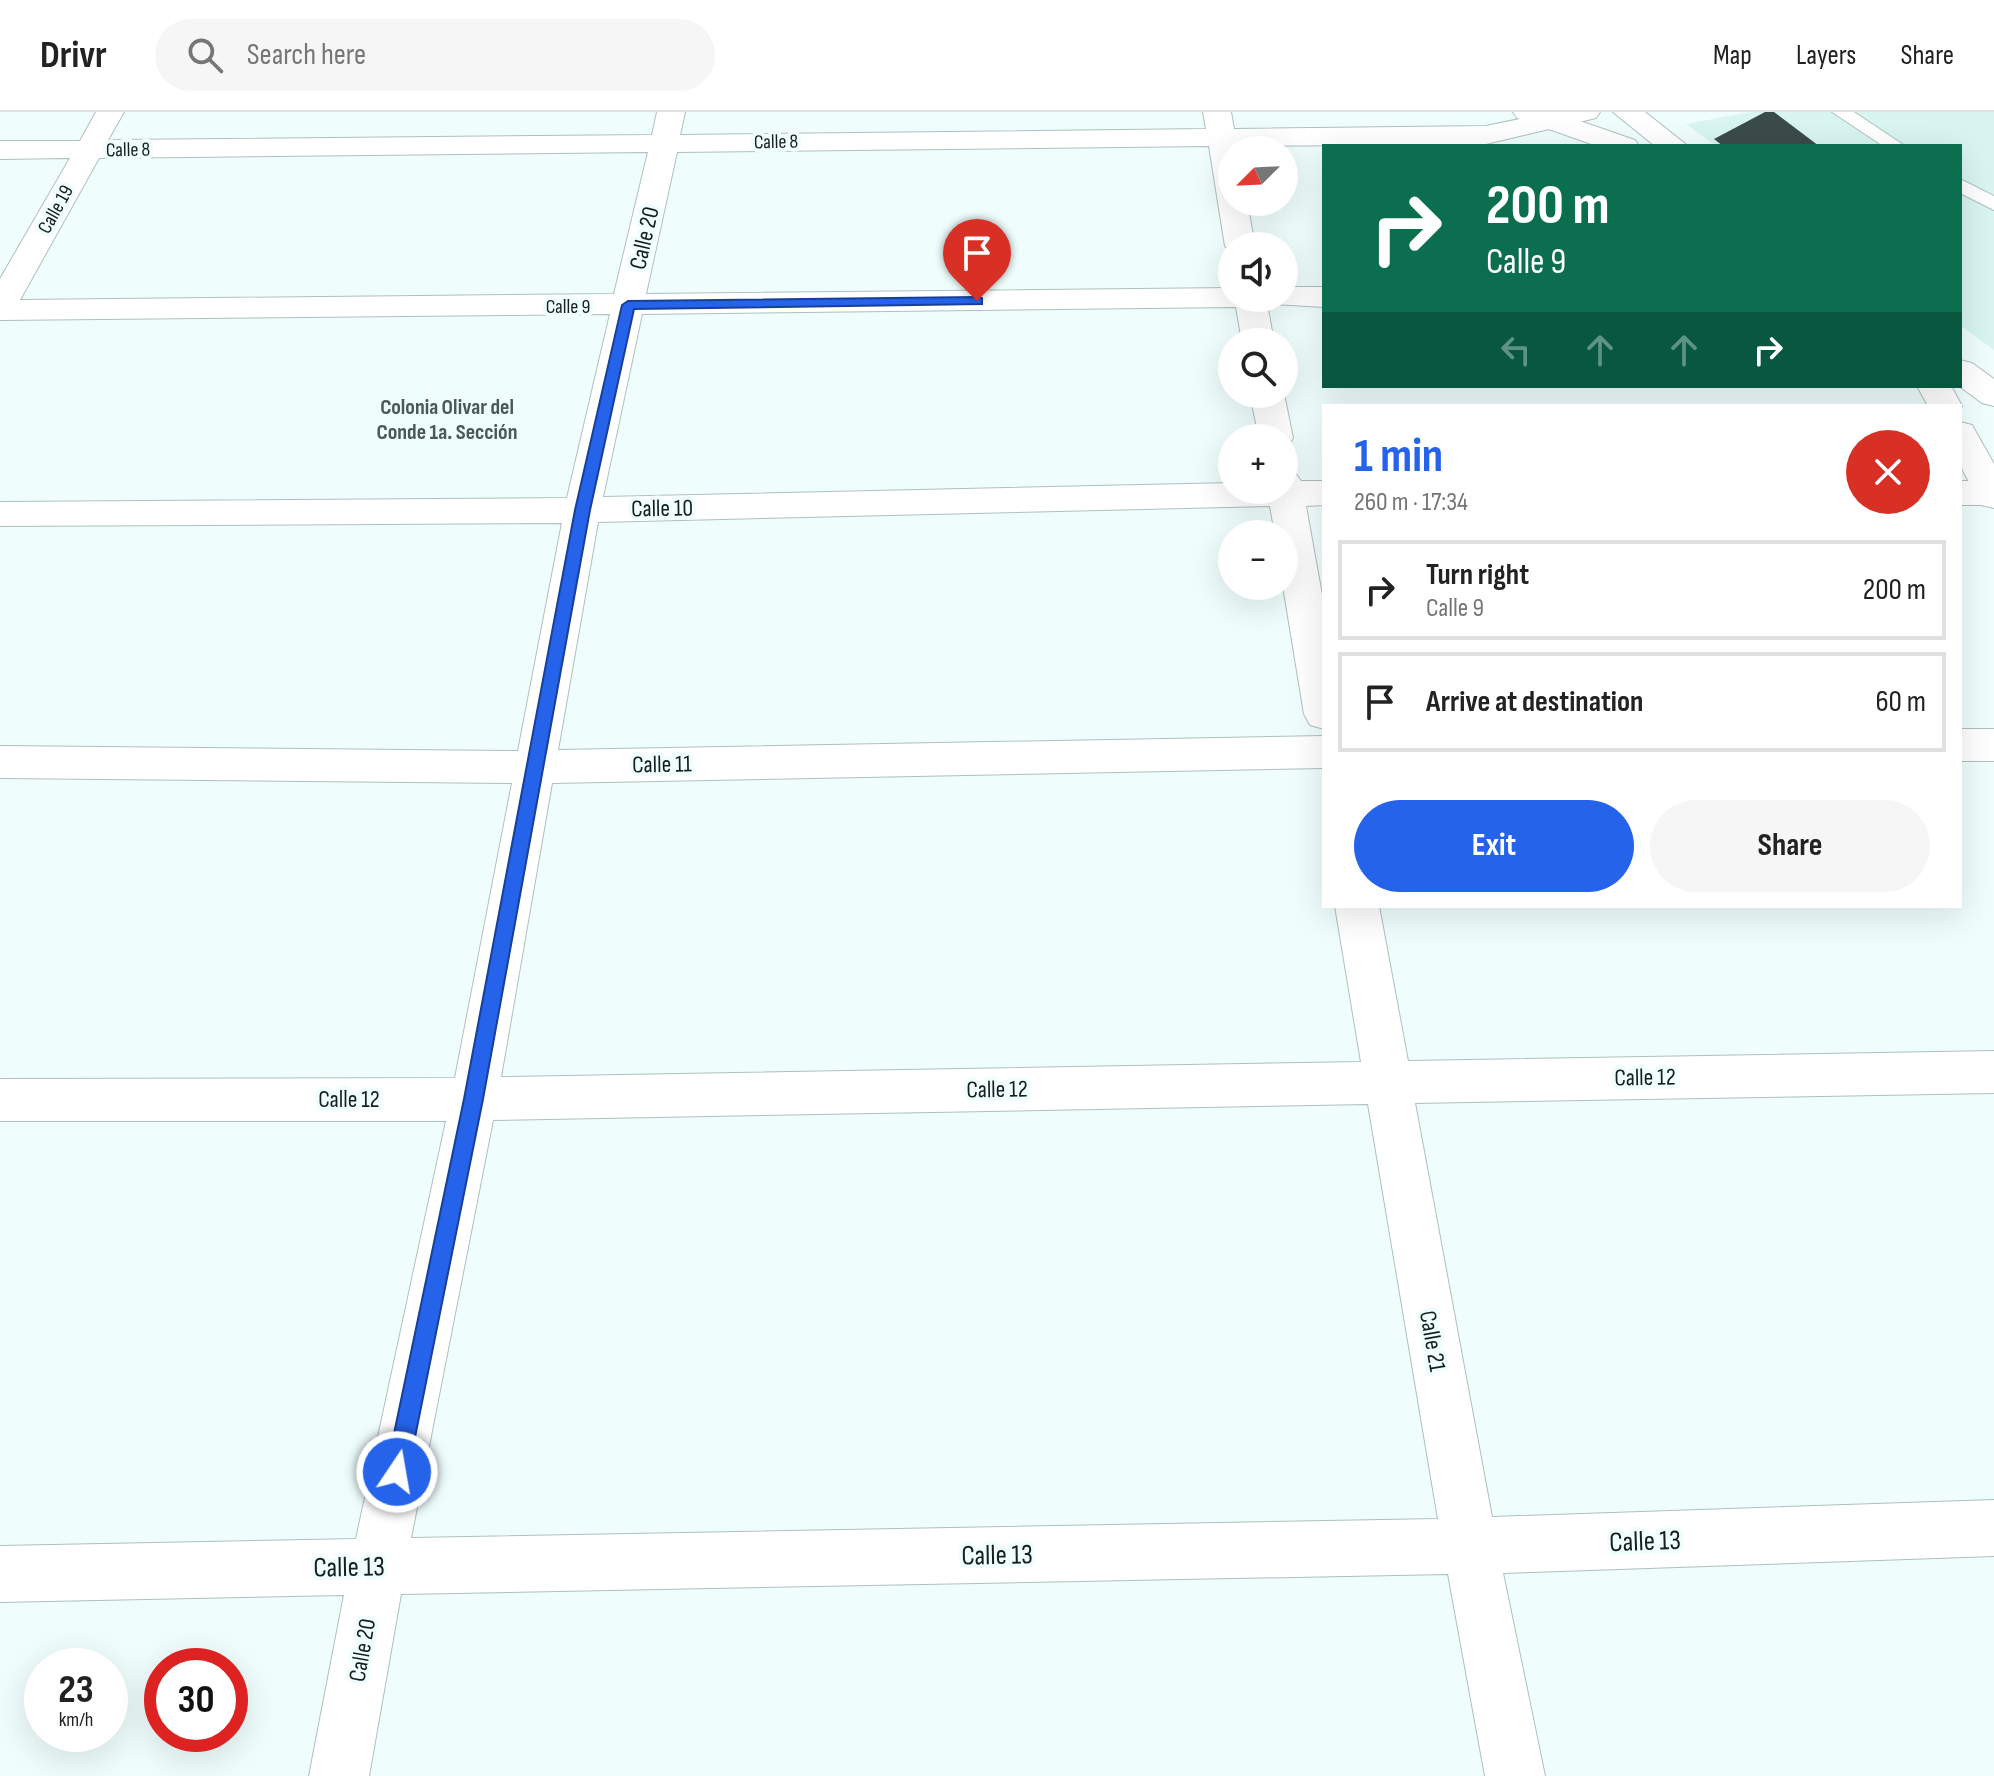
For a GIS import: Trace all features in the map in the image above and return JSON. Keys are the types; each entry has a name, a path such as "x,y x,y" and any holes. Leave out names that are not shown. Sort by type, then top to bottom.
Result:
{"street":[{"name":"Calle 19","path":"0,308 110,112"},
{"name":"Calle 8","path":"0,150 668,127 1218,124 1486,135 1539,116 1586,112"},
{"path":"1627,112 1671,144"},
{"path":"1539,116 1619,144"},
{"path":"1218,124 1237,232"},
{"name":"Calle 20","path":"339,1776 378,1565 474,1099 582,510 668,127"},
{"path":"1298,297 1322,297"},
{"name":"Calle 9","path":"0,308 1218,298"},
{"path":"1962,372 1994,395"},
{"path":"1962,438 1985,494"},
{"name":"Calle 10","path":"0,514 582,510 1218,490"},
{"name":"Calle 10","path":"1298,490 1322,493"},
{"path":"1288,504 1322,702"},
{"path":"1962,745 1994,745"},
{"name":"Calle 11","path":"0,762 534,767 1322,752"},
{"name":"Calle 21","path":"1357,908 1470,1546 1515,1776"},
{"name":"Calle 12","path":"0,1100 474,1099 1994,1072"},
{"name":"Calle 13","path":"0,1574 1470,1546 1994,1528"}],"lane":[{"path":"1841,112 1893,144"},
{"path":"1962,186 1994,204"}],"shaded area":[{"path":"1751,112 1994,112 1994,350 1962,326 1962,144 1713,144 1686,124"}],"building":[{"path":"1765,112 1774,112 1816,144 1720,144 1714,139"}],"district":[{"name":"Colonia Olivar del Conde 1a. Sección","path":"447,418"}],"route":[{"path":"397,1472 474,1099 582,510 628,305 977,301"}]}
